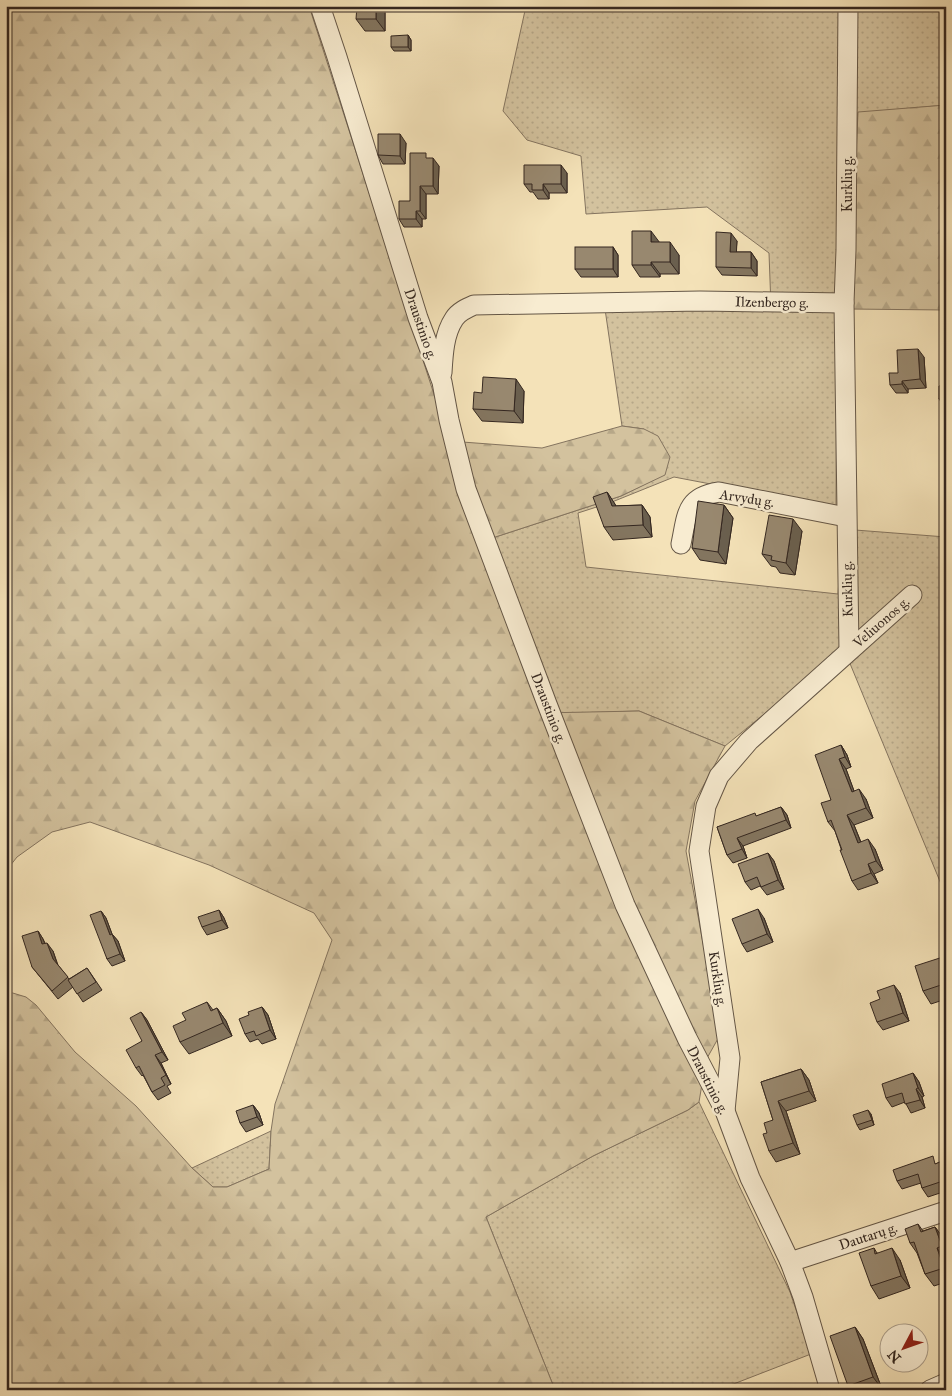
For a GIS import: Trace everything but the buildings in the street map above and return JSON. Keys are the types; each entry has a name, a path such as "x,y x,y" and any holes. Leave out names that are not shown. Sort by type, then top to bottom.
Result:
{"street":[{"name":"Draustinio g.","path":"320,6 418,318 442,382 466,489 625,905 687,1038 724,1111 750,1178 790,1262 803,1297 830,1390"},
{"name":"Kurklių g.","path":"724,1111 730,1058 699,851 706,806 719,776 749,741 849,650 844,303 848,6"},
{"name":"Ilzenbergo g.","path":"454,318 463,310 474,305 700,301 844,303"},
{"path":"418,318 426,322 435,323 454,318"},
{"path":"442,382 443,352 454,318"},
{"name":"Arvydų g.","path":"681,544 689,510 695,501 705,494 719,492 846,517"},
{"name":"Veliuonos g.","path":"849,650 912,595"},
{"name":"Dautarų g.","path":"790,1262 946,1211"},
{"path":"930,1390 946,1383"}],"green space":[{"path":"6,6 309,6 449,441 542,448 622,426 644,429 658,436 670,457 665,475 621,496 477,543 540,713 639,711 725,746 695,801 686,851 720,1035 706,1060 699,1102 688,1110 593,1156 486,1217 555,1390 6,1390 6,991 26,997 36,1005 75,1052 136,1106 192,1168 213,1187 227,1187 269,1169 271,1131 275,1104 332,940 314,913 209,865 90,822 52,832 17,857 6,871"},
{"path":"526,6 946,6 946,105 858,113 849,309 837,309 836,508 674,477 612,502 578,513 586,567 838,594 842,529 946,537 946,896 844,649 725,746 639,711 540,714 477,543 621,496 665,474 644,429 622,426 605,309 771,307 769,253 707,207 586,214 581,156 527,140 503,111"},
{"path":"946,105 946,310 849,309 858,112"},
{"path":"699,1102 790,1292 811,1354 718,1390 555,1390 486,1217 593,1156 688,1110"},
{"path":"271,1131 269,1169 227,1187 213,1187 192,1168"}]}
